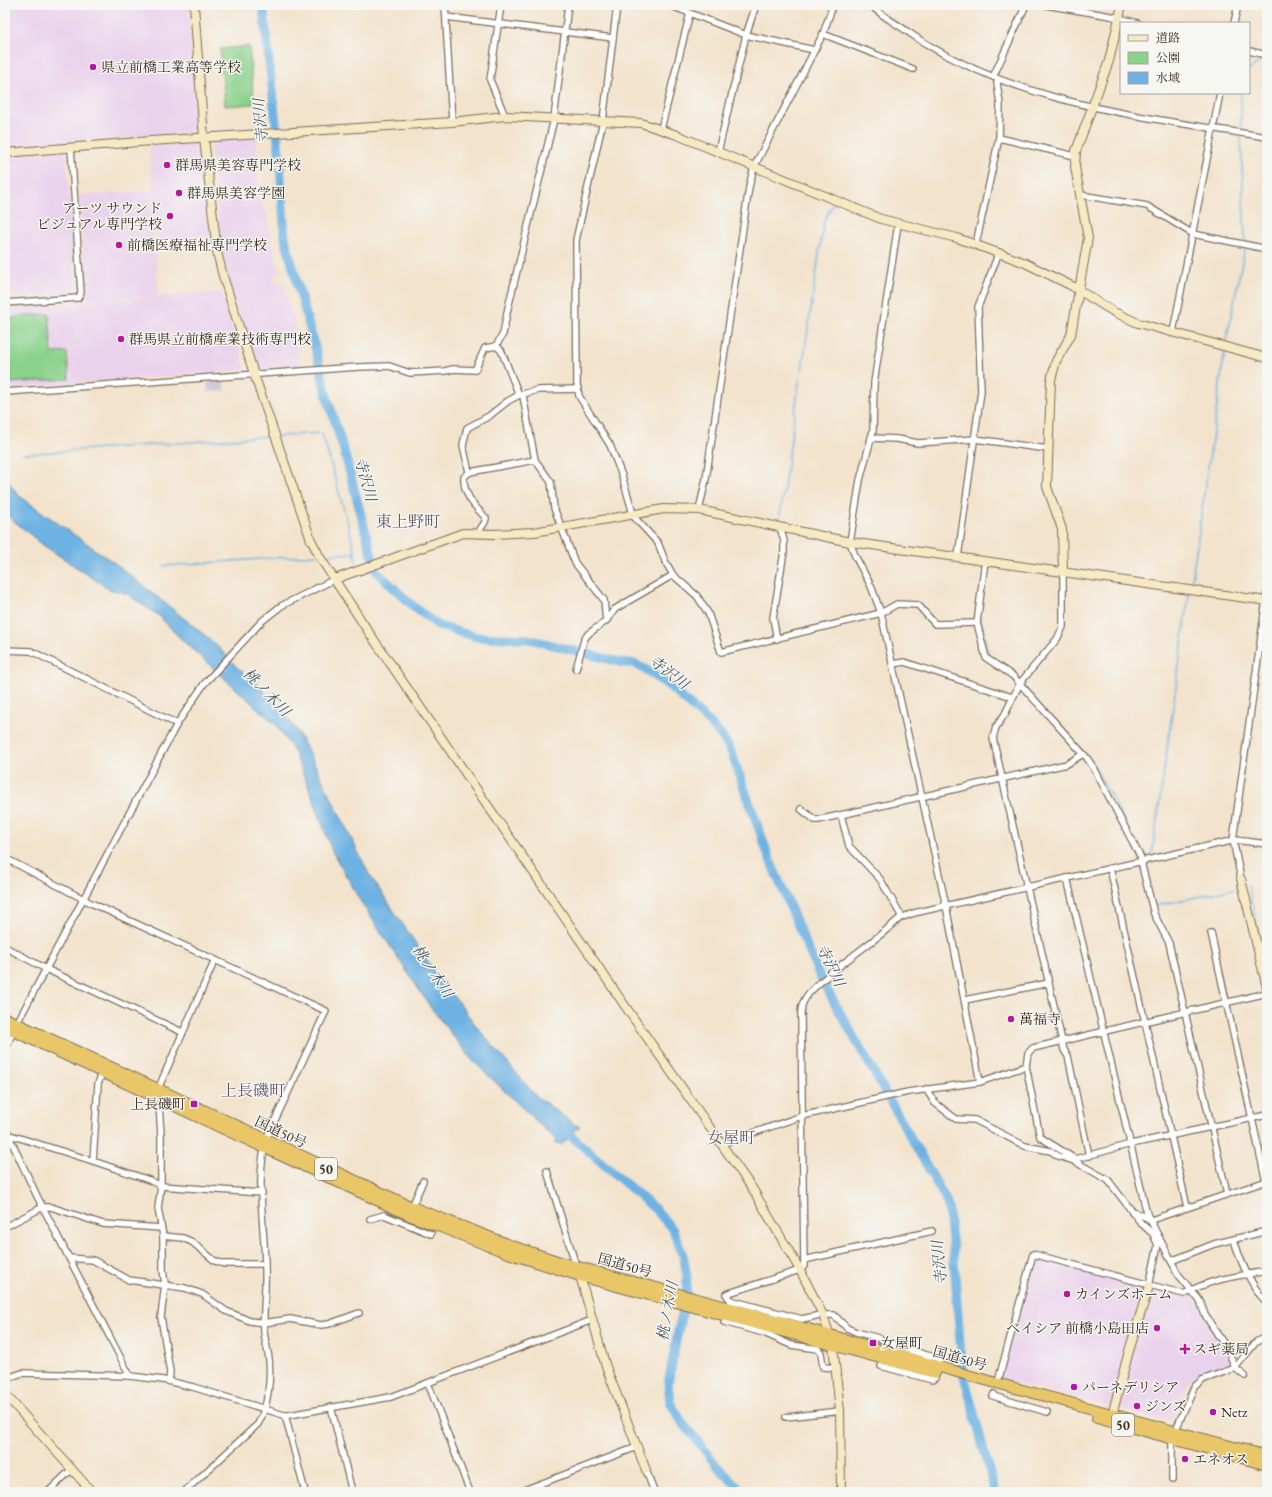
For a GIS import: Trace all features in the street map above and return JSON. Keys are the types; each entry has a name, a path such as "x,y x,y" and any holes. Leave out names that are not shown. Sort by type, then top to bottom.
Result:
{"highway":[{"name":"国道50号","path":"5,1018 12,1027 102,1074 157,1094"},
{"name":"国道50号","path":"12,1027 265,1144 409,1215 508,1253 580,1276 659,1293"},
{"name":"国道50号","path":"409,1215 659,1293 1174,1435 1267,1456"},
{"name":"国道50号","path":"979,1382 1112,1415 1267,1465"}],"street":[{"path":"194,5 204,138 217,252 223,276 254,374 304,524 316,550 334,579 602,973 752,1188 800,1270 823,1315 832,1340 840,1411 841,1492"},
{"path":"445,5 452,122"},
{"path":"501,5 490,80 505,116"},
{"path":"497,346 503,334 554,119 568,5"},
{"path":"617,5 603,121 576,240 578,389 584,404 610,445 622,476 633,514 658,543 665,561 673,574 697,596 708,613 721,652 881,613 897,604 918,604 935,624 977,623"},
{"path":"669,5 746,35 814,50"},
{"path":"718,152 746,35 756,5"},
{"path":"699,510 706,480 749,187 754,167 823,34 833,5"},
{"path":"871,5 925,44 996,78 1092,108 1267,137"},
{"path":"976,244 998,138 1000,104 996,78 1026,5"},
{"path":"1046,5 1134,22"},
{"path":"1089,1156 1068,1056 1064,1050 993,738 996,727 1005,714 1020,683 1057,639 1063,627 1062,529 1048,487 1051,376 1056,361 1071,335 1088,235 1075,156 1109,60 1122,5"},
{"path":"1234,22 1238,5"},
{"path":"661,129 690,13"},
{"path":"446,17 613,38"},
{"path":"823,34 913,69"},
{"path":"1250,51 1267,55"},
{"path":"1173,332 1220,94"},
{"path":"5,153 286,132 452,122 505,116 641,123 661,129 881,219 976,244 999,252 1079,290 1127,319 1267,358"},
{"path":"998,138 1075,156"},
{"path":"5,303 78,298 81,293 71,148"},
{"path":"1081,195 1151,207 1193,234 1267,249"},
{"path":"898,224 874,383 874,424 860,480 850,542 855,556 871,586 881,613 946,906 980,1082"},
{"path":"958,557 982,378 980,369 978,306 999,252"},
{"path":"5,392 389,366 410,373 445,371 453,369 475,370 486,348 497,346"},
{"path":"497,346 501,350 520,395 523,396 535,460 551,482 552,501 575,563 604,600 606,621"},
{"path":"469,472 463,445 467,428 489,416 508,401 520,395 538,390 578,389"},
{"path":"871,438 897,439 918,443 975,439 1048,449"},
{"path":"480,532 480,529 486,522 486,518 467,495 464,486 464,477 469,472 535,460"},
{"path":"5,1050 12,1027 46,969 177,724 204,684 238,646 272,613 334,579 455,535 480,532 513,534 664,509 699,510 850,542 1267,599 1233,840 1267,988"},
{"path":"777,639 773,618 784,552 784,541 780,527"},
{"path":"985,561 977,623 986,658 1005,670 1020,683 1096,770 1142,862 1154,914 1169,943 1227,1194"},
{"path":"577,666 584,640 588,634 606,621 615,609 673,574"},
{"path":"5,650 31,651 177,724"},
{"path":"893,664 904,662 1012,697"},
{"path":"801,809 815,820 841,815 1067,764 1083,754"},
{"path":"841,815 849,846 880,879 902,917"},
{"path":"939,1361 937,1358 856,1332 847,1328 837,1316 823,1315 802,1319 730,1300 726,1294 800,1270 804,1266 801,1009 806,997 902,917 920,911 1142,862 1233,840 1267,844"},
{"path":"5,858 83,899 326,1011 265,1144 262,1193 265,1264 264,1323 269,1360 268,1384 264,1409 258,1424 184,1492"},
{"path":"1110,868 1187,1207"},
{"path":"1068,878 1147,1214 1178,1274 1200,1301 1205,1315 1229,1352 1235,1368 1246,1376"},
{"path":"1130,1209 1151,1220 1267,1181 1211,933"},
{"path":"5,947 46,969 182,1032"},
{"path":"169,1381 170,1372 161,1317 165,1284 163,1270 163,1236 158,1208 161,1186 161,1135 157,1094 182,1032 215,960"},
{"path":"965,1000 1049,983"},
{"path":"1112,1415 1129,1351 1149,1286 1158,1246 1153,1234 1140,1223 1108,1180 1040,1138 1026,1066 1028,1053 1033,1048 1062,1040 1267,993"},
{"path":"721,1144 802,1116 898,1094 980,1082 1026,1066"},
{"path":"93,1161 98,1084 102,1074"},
{"path":"926,1089 935,1103 956,1119 975,1120 1025,1146 1051,1151 1058,1156 1074,1160 1131,1144 1267,1115"},
{"path":"6,1131 149,1180 161,1186 262,1193"},
{"path":"6,1131 43,1207 130,1376"},
{"path":"547,1171 575,1266 580,1276 606,1367 654,1492"},
{"path":"409,1215 423,1181"},
{"path":"5,1227 43,1207 51,1207 103,1224 161,1228"},
{"path":"370,1219 384,1215 409,1215 431,1234"},
{"path":"804,1260 932,1231"},
{"path":"1171,1261 1214,1244 1267,1232"},
{"path":"163,1236 183,1238 192,1242 215,1261 224,1264 265,1264"},
{"path":"1234,1240 1240,1261 1259,1294 1267,1302"},
{"path":"999,1378 1033,1254 1149,1286 1184,1294 1214,1280 1267,1272"},
{"path":"69,1258 93,1260 129,1280 165,1284 185,1288 202,1294 226,1310 250,1322 264,1323 290,1319 320,1325 329,1324 359,1313"},
{"path":"5,1379 22,1373 130,1376 169,1381 285,1415 391,1397 592,1320"},
{"path":"724,1322 764,1333 791,1345 814,1348 821,1353 823,1367 836,1368"},
{"path":"1172,1479 1174,1435 1194,1387 1202,1380 1235,1368 1256,1342 1267,1336"},
{"path":"881,1366 932,1380 935,1378"},
{"path":"428,1383 470,1492"},
{"path":"5,1394 92,1492"},
{"path":"994,1394 993,1396 1047,1412"},
{"path":"331,1407 352,1492"},
{"path":"786,1417 840,1411"},
{"path":"285,1415 305,1492"},
{"path":"519,1492 636,1447"},
{"path":"48,1492 72,1469"}],"shaded area":[{"path":"5,5 190,5 196,128 192,132 184,133 5,148"},
{"path":"257,137 258,179 279,272 273,274 275,284 283,282 293,318 301,368 258,372 231,293 220,240 211,149 216,140"},
{"name":"群馬県美容学園","path":"193,143 199,150 210,237 157,240 149,146"},
{"path":"64,150 66,153 76,290 73,293 5,298 5,155"},
{"name":"前橋医療福祉専門学校","path":"151,191 158,295 87,301 79,195"},
{"name":"群馬県立前橋産業技術専門校","path":"222,292 246,370 9,388 6,386 5,308"},
{"path":"223,380 225,391 207,392 207,382"},
{"path":"1035,1256 1184,1297 1190,1294 1197,1300 1226,1350 1232,1365 1231,1367 1193,1377 1188,1383 1174,1417 1170,1420 1159,1419 1000,1379"}],"green space":[{"path":"249,46 254,104 225,106 220,49"},
{"path":"49,314 52,353 67,352 69,379 11,383 10,361 5,355 5,320 20,316"}],"water":[{"path":"5,476 18,495 120,567 212,641 284,712 299,734 369,874 435,972 481,1032 535,1095 575,1125 580,1126 562,1145 559,1143 555,1144 555,1139 472,1060 431,1008 359,899 332,851 311,793 293,750 277,726 182,640 159,616 127,594 109,589 43,545 9,517 5,513"}],"waterway":[{"name":"寺沢川","path":"263,5 279,151 285,238 327,397 344,451 376,571 413,606 439,626 477,637 529,639 623,663 632,663 645,669 669,686 709,722 730,749 770,860 820,977 945,1198 948,1207 953,1248 962,1368 995,1492"},
{"path":"1250,69 1264,58"},
{"path":"1241,94 1241,130"},
{"path":"1241,137 1245,243"},
{"path":"802,370 824,220 834,203"},
{"path":"1226,342 1245,247"},
{"path":"1191,586 1225,350"},
{"path":"779,523 800,376"},
{"path":"279,436 322,433 350,531 357,564"},
{"path":"24,454 273,436"},
{"path":"321,555 355,553"},
{"path":"164,566 316,555"},
{"path":"983,596 987,565"},
{"path":"1091,760 1144,857 1152,855 1189,595"},
{"path":"980,618 988,655 1020,679"},
{"path":"1145,865 1150,887"},
{"path":"1248,886 1267,971"},
{"path":"1154,906 1239,888"},
{"name":"桃ノ木川","path":"562,1128 657,1211 673,1230 683,1255 687,1276 686,1299 679,1326 668,1384 670,1402 682,1422 717,1466 743,1492"}],"place":[{"name":"県立前橋工業高等学校","path":"93,67"},
{"name":"群馬県美容専門学校","path":"167,165"},
{"name":"群馬県美容学園","path":"179,193"},
{"name":"アーツ サウンド ビジュアル専門学校","path":"170,216"},
{"name":"前橋医療福祉専門学校","path":"119,245"},
{"name":"群馬県立前橋産業技術専門校","path":"121,339"},
{"name":"萬福寺","path":"1011,1019"},
{"name":"上長磯町","path":"194,1104"},
{"name":"カインズホーム","path":"1067,1294"},
{"name":"ベイシア 前橋小島田店","path":"1157,1328"},
{"name":"女屋町","path":"873,1343"},
{"name":"スギ薬局","path":"1185,1349"},
{"name":"パーネデリシア","path":"1074,1387"},
{"name":"ジンズ","path":"1137,1406"},
{"name":"Netz","path":"1213,1412"},
{"name":"エネオス","path":"1185,1459"}],"district":[{"name":"東上野町","path":"408,521"},
{"name":"上長磯町","path":"253,1090"},
{"name":"女屋町","path":"731,1137"}]}
